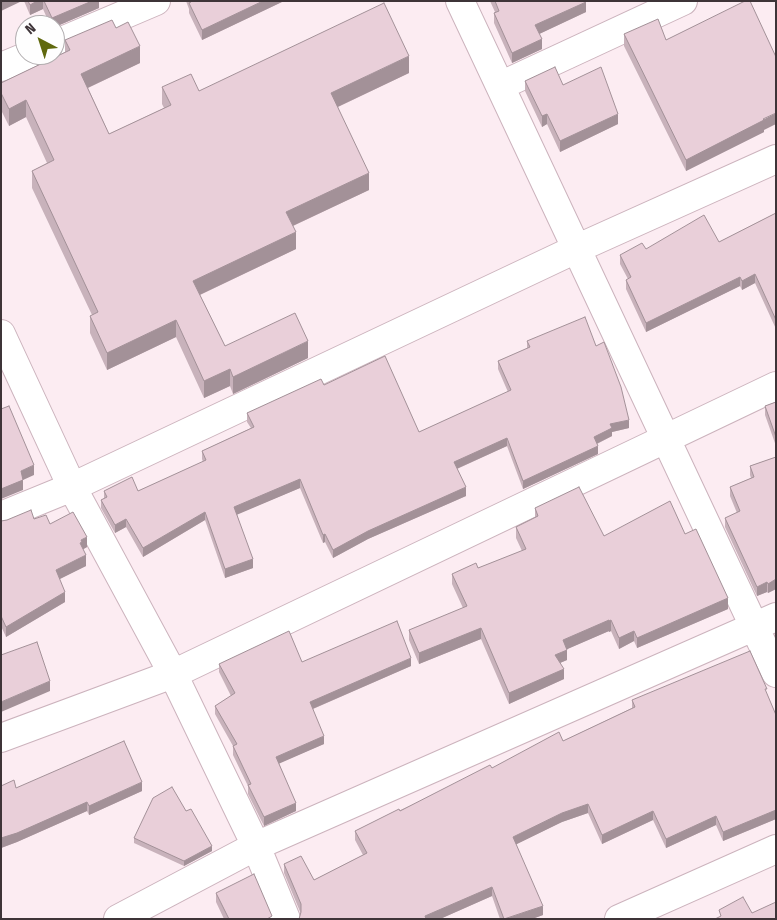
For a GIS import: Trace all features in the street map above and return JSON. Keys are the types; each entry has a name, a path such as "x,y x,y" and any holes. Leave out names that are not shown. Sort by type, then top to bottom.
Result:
{"street":[{"path":"65,40 156,1"},
{"path":"460,1 666,438 765,622 776,673"},
{"path":"500,86 683,1"},
{"path":"1,67 15,61"},
{"path":"1,516 72,487 576,249 776,159"},
{"path":"1,334 72,487 173,674 256,846 286,919"},
{"path":"1,738 173,674 776,386"},
{"path":"118,919 256,846 765,622"},
{"path":"620,919 776,849"}],"building":[{"path":"28,1 37,1 30,5"},
{"path":"44,1 92,1 59,15 51,15"},
{"path":"191,1 263,1 202,30 189,3"},
{"path":"495,1 586,2 535,25 542,39 512,53 494,13 499,11"},
{"path":"745,1 750,1 776,57 776,113 686,160 624,34 658,19 666,40"},
{"path":"384,3 409,56 331,93 369,173 286,212 296,232 193,281 225,346 295,313 308,341 233,377 230,369 204,381 176,320 107,353 90,316 98,312 32,171 54,160 26,100 9,109 1,93 1,83 39,65 65,65 65,52 70,50 65,40 112,20 116,28 128,22 140,46 81,74 109,134 171,105 162,87 191,74 199,91"},
{"path":"555,67 563,85 601,67 618,114 560,141 547,114 542,116 525,81"},
{"path":"776,213 776,320 755,274 742,281 740,277 646,323 626,280 631,277 620,255 642,243 646,249 704,215 719,242"},
{"path":"585,317 596,346 604,342 621,387 629,420 610,424 612,428 594,437 598,446 523,481 507,438 454,462 466,487 368,531 333,550 325,534 323,535 300,479 234,507 253,559 225,569 205,512 143,548 126,519 115,525 101,500 107,497 104,491 132,477 138,491 206,460 202,451 254,427 247,413 321,379 324,385 385,356 419,432 511,390 498,361 530,347 527,341"},
{"path":"776,402 776,437 765,406"},
{"path":"9,406 34,465 21,471 23,480 1,489 1,409"},
{"path":"776,457 776,579 768,584 767,582 757,587 725,518 740,511 730,487 754,477 750,466"},
{"path":"579,487 604,536 670,501 685,534 696,529 728,598 637,638 634,631 619,638 611,620 609,620 563,640 567,650 555,655 564,669 509,693 481,628 419,653 409,630 467,606 452,574 476,563 478,568 526,549 516,527 538,516 535,508"},
{"path":"31,510 34,519 46,515 50,524 73,512 87,537 81,540 82,542 80,543 86,555 56,570 65,592 6,627 1,616 1,521"},
{"path":"397,621 411,658 310,702 324,736 276,757 296,803 264,817 248,785 251,784 233,746 237,744 215,706 235,693 219,664 289,631 302,662"},
{"path":"37,642 50,681 1,702 1,655"},
{"path":"750,651 776,715 776,810 723,832 716,816 666,839 653,811 602,835 588,804 562,813 513,837 543,906 504,919 492,887 425,916 426,919 299,919 301,904 284,864 301,856 314,880 367,853 355,831 399,809 400,811 490,765 492,768 559,732 563,741 635,707 632,700"},
{"path":"124,741 142,782 89,806 87,802 17,833 1,838 1,786 14,780 16,788"},
{"path":"172,787 186,811 191,809 212,846 184,861 134,838 153,798"},
{"path":"254,874 272,916 267,919 229,919 216,893"},
{"path":"743,897 752,913 776,902 776,919 715,919 721,916 719,910"}]}
